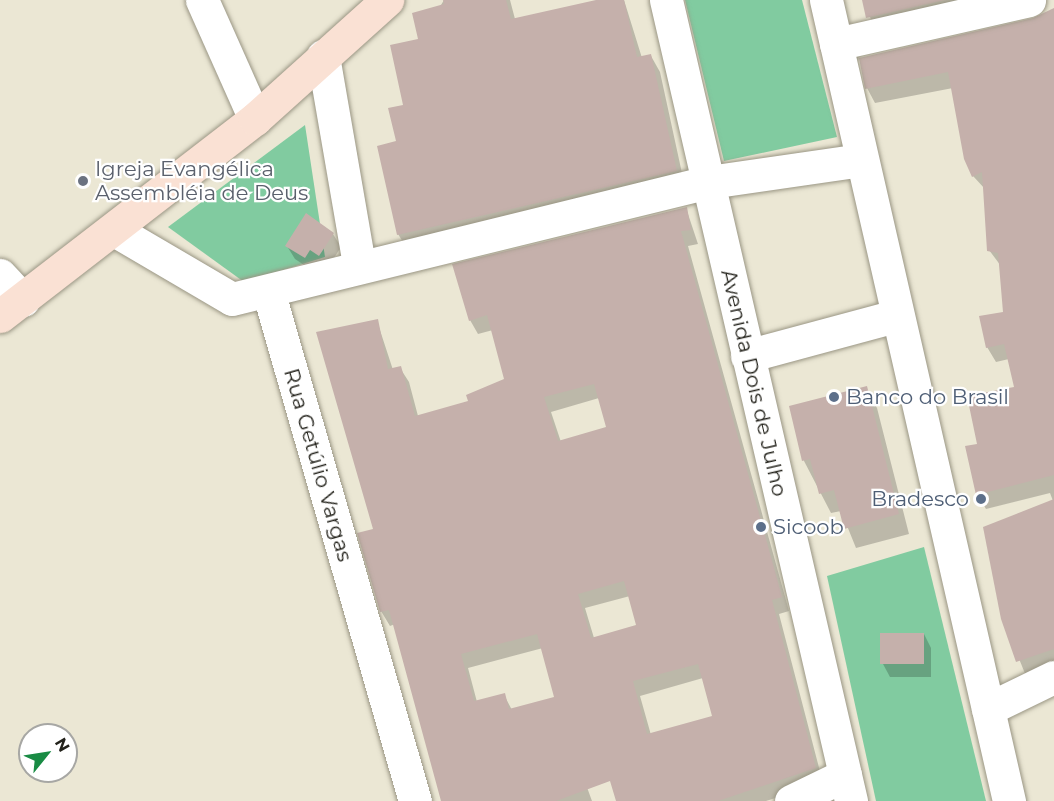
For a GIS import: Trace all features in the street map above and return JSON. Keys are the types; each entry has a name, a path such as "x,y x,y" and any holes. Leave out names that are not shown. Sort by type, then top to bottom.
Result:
{"main road":[{"path":"12,308 116,231 255,119 322,56 387,0"}],"street":[{"path":"202,0 255,119"},
{"name":"Avenida Dois de Julho","path":"666,0 848,788"},
{"path":"826,0 895,316 1009,801"},
{"path":"836,44 1029,0"},
{"path":"322,56 359,265"},
{"path":"116,231 232,300 269,294 359,265 709,182 861,160"},
{"path":"0,275 12,308"},
{"name":"Rua Getúlio Vargas","path":"269,294 415,801"},
{"path":"747,356 895,316"},
{"path":"988,709 1054,677"},
{"path":"791,801 848,788"}],"green space":[{"path":"685,0 802,0 837,137 724,161"},
{"path":"305,125 325,257 244,282 168,227"},
{"path":"924,547 986,801 876,801 827,576"}],"building":[{"path":"443,0 506,0 511,19 596,0 624,0 637,57 651,54 677,171 397,235 377,146 396,141 388,108 403,105 390,45 418,39 412,13 444,4"},
{"path":"862,0 945,0 866,18"},
{"path":"1054,8 1054,475 976,495 965,446 977,444 967,396 1014,387 1004,344 986,348 979,316 1003,312 998,253 987,251 982,172 972,177 964,159 948,72 865,89 859,58 1033,18"},
{"path":"687,207 691,230 681,231 782,597 772,600 816,768 718,801 616,801 610,781 556,801 441,801 389,610 380,612 357,533 373,529 316,332 378,319 388,369 401,366 415,416 468,401 466,395 504,379 487,315 469,321 452,264","holes":["594,384 606,427 558,441 544,397","624,581 636,625 591,638 578,594","537,634 554,697 509,709 505,693 474,701 461,654","698,664 712,716 647,734 633,681"]},
{"path":"306,213 334,233 319,256 310,250 305,258 285,246"},
{"path":"867,386 899,514 844,529 834,490 819,494 810,459 802,461 789,406"},
{"path":"1054,499 1054,649 1016,662 1001,619 983,527"},
{"path":"880,633 924,633 924,664 880,664"}],"place":[{"name":"Igreja Evangélica Assembléia de Deus","path":"83,181"},
{"name":"Banco do Brasil","path":"834,397"},
{"name":"Bradesco","path":"981,499"},
{"name":"Sicoob","path":"761,527"}]}
